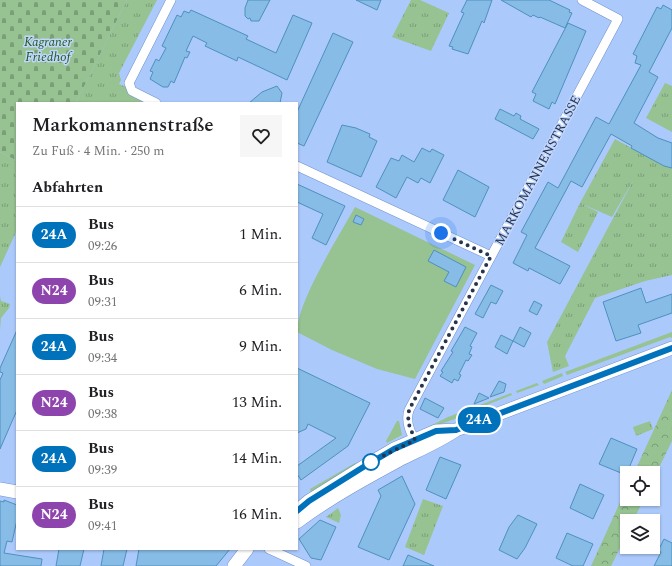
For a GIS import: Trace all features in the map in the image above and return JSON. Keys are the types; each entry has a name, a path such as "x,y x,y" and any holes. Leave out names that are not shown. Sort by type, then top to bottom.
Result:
{"main road":[{"path":"298,521 418,445 436,431 456,430 672,348"},
{"path":"298,510 309,501 371,462 418,445"},
{"path":"0,489 16,492"},
{"path":"234,566 246,550"}],"street":[{"path":"154,102 132,91 129,86 130,79 171,0"},
{"name":"MARKOMANNENSTRASSE","path":"418,445 408,422 409,410 618,19 582,0"},
{"path":"298,166 491,256"},
{"path":"271,550 306,566"}],"green space":[{"name":"Kagraner Friedhof","path":"0,0 127,0 76,102 16,102 16,160 0,152"},
{"path":"127,0 157,0 119,73 121,80 119,84 141,94 152,102 76,102"},
{"path":"411,0 420,0 449,13 431,51 392,37"},
{"path":"665,83 672,86 672,132 646,118"},
{"path":"615,139 664,166 672,168 672,275 645,281 595,298 565,356 569,366 553,372 547,342 634,179 612,217 580,203"},
{"path":"0,152 16,160 16,232 0,267"},
{"path":"580,203 598,212 578,252 561,242"},
{"path":"355,207 475,265 415,379 377,369 332,350 298,333 299,319 304,304 311,287"},
{"path":"0,296 1,301 10,304 9,308 1,318 0,330"},
{"path":"672,332 672,338 670,337 567,375 565,372"},
{"path":"562,373 563,376 544,384 542,381"},
{"path":"537,383 539,385 517,393 516,391"},
{"path":"672,390 672,441 660,466 637,466"},
{"path":"511,393 512,395 484,406 483,409 418,432 448,417"},
{"path":"397,421 399,421 402,435 387,443 386,441"},
{"path":"650,421 653,429 636,436 633,427"},
{"path":"355,463 357,465 311,494 310,489"},
{"path":"423,499 443,506 424,555 405,547"},
{"path":"620,502 620,506 640,506 636,514 620,514 620,548 611,566 591,566"},
{"path":"338,508 341,515 339,523 326,517"}],"building":[{"path":"248,0 270,0 259,21 251,21 250,18 248,19 245,16 245,8"},
{"path":"356,0 381,0 377,10"},
{"path":"467,0 492,0 484,23 482,21 468,54 452,49 453,47 449,46 464,13 461,12"},
{"path":"501,0 549,0 570,10 569,12 572,13 565,28 540,17 539,18 533,15 531,17"},
{"path":"663,5 672,10 672,28 649,72 658,77 634,123 658,138 672,143 672,168 664,166 631,148 632,146 611,134 582,187 571,181 535,248 570,266 560,284 529,268 528,271 513,263 527,235 521,232 548,182 558,188 596,117 609,124 641,65 635,63 637,56 633,54 657,7 661,9"},
{"path":"191,10 248,36 246,39 276,53 293,15 312,23 287,80 238,57 237,61 205,46 207,43 193,36 186,51 190,52 187,58 185,57 174,83 171,81 168,87 163,87 150,79 153,72 150,71 156,59 159,61 166,48 162,46 177,15 181,17 184,11 189,13"},
{"path":"568,23 586,31 555,104 552,102 549,109 533,101 536,94 532,92"},
{"path":"333,33 353,42 304,146 298,143 298,110"},
{"path":"277,86 282,93 280,102 250,102 262,92"},
{"path":"500,109 514,116 516,113 521,116 520,119 539,129 533,139 495,119"},
{"path":"342,125 356,128 370,134 369,137 377,141 361,177 327,162"},
{"path":"422,148 430,152 432,149 444,155 430,183 421,178 418,183 407,177 396,198 376,187 391,158 399,161 402,155 414,162"},
{"path":"458,170 489,187 475,217 443,200"},
{"path":"298,184 345,206 326,245 312,238 323,214 298,202"},
{"path":"356,215 364,219 361,225 353,222"},
{"path":"434,250 466,267 456,287 444,281 449,272 428,261"},
{"path":"491,285 503,291 496,304 491,302 483,318 475,314"},
{"path":"641,288 646,303 672,294 672,313 638,325 641,333 616,341 603,302"},
{"path":"534,301 542,305 537,315 529,311"},
{"path":"465,327 477,333 470,346 472,347 469,354 472,355 468,361 466,360 459,374 461,375 458,381 454,379 452,383 440,376 443,372 441,371 453,352 451,351"},
{"path":"520,327 531,333 524,347 513,341"},
{"path":"16,332 16,412 0,449 0,380 3,373 0,372 0,368"},
{"path":"501,335 513,341 507,354 495,347"},
{"path":"298,368 370,403 348,446 301,480 298,476 298,465 336,438 308,424 306,429 298,433"},
{"path":"499,381 506,384 504,392 490,397"},
{"path":"479,393 489,398 474,404"},
{"path":"425,398 444,408 438,418 420,409"},
{"path":"611,438 637,449 630,466 620,466 620,473 599,464"},
{"path":"440,457 461,465 446,499 426,490"},
{"path":"402,476 415,504 389,560 358,547 381,496 378,490"},
{"path":"580,484 604,495 593,519 570,508"},
{"path":"4,500 16,505 16,524 12,542 7,541 4,553 42,559 41,566 0,566 0,501 4,502"},
{"path":"518,515 537,524 525,548 517,559 499,550 509,527"},
{"path":"320,520 336,527 321,560 311,558 299,539"},
{"path":"567,533 593,544 583,566 573,566 556,558"},
{"path":"664,539 672,543 672,566 654,566 661,552 660,547"},
{"path":"59,550 84,550 80,566 56,566"},
{"path":"104,550 127,550 123,566 101,566"},
{"path":"139,550 229,550 216,566 136,566"},
{"path":"408,555 434,566 403,566"}],"bus line":[{"name":"24A","path":"298,510 309,501 394,449 436,431 456,430 505,410 672,348"}],"route":[{"path":"371,462 394,449 415,440 407,418 409,410 417,398 491,256 441,233"}]}
